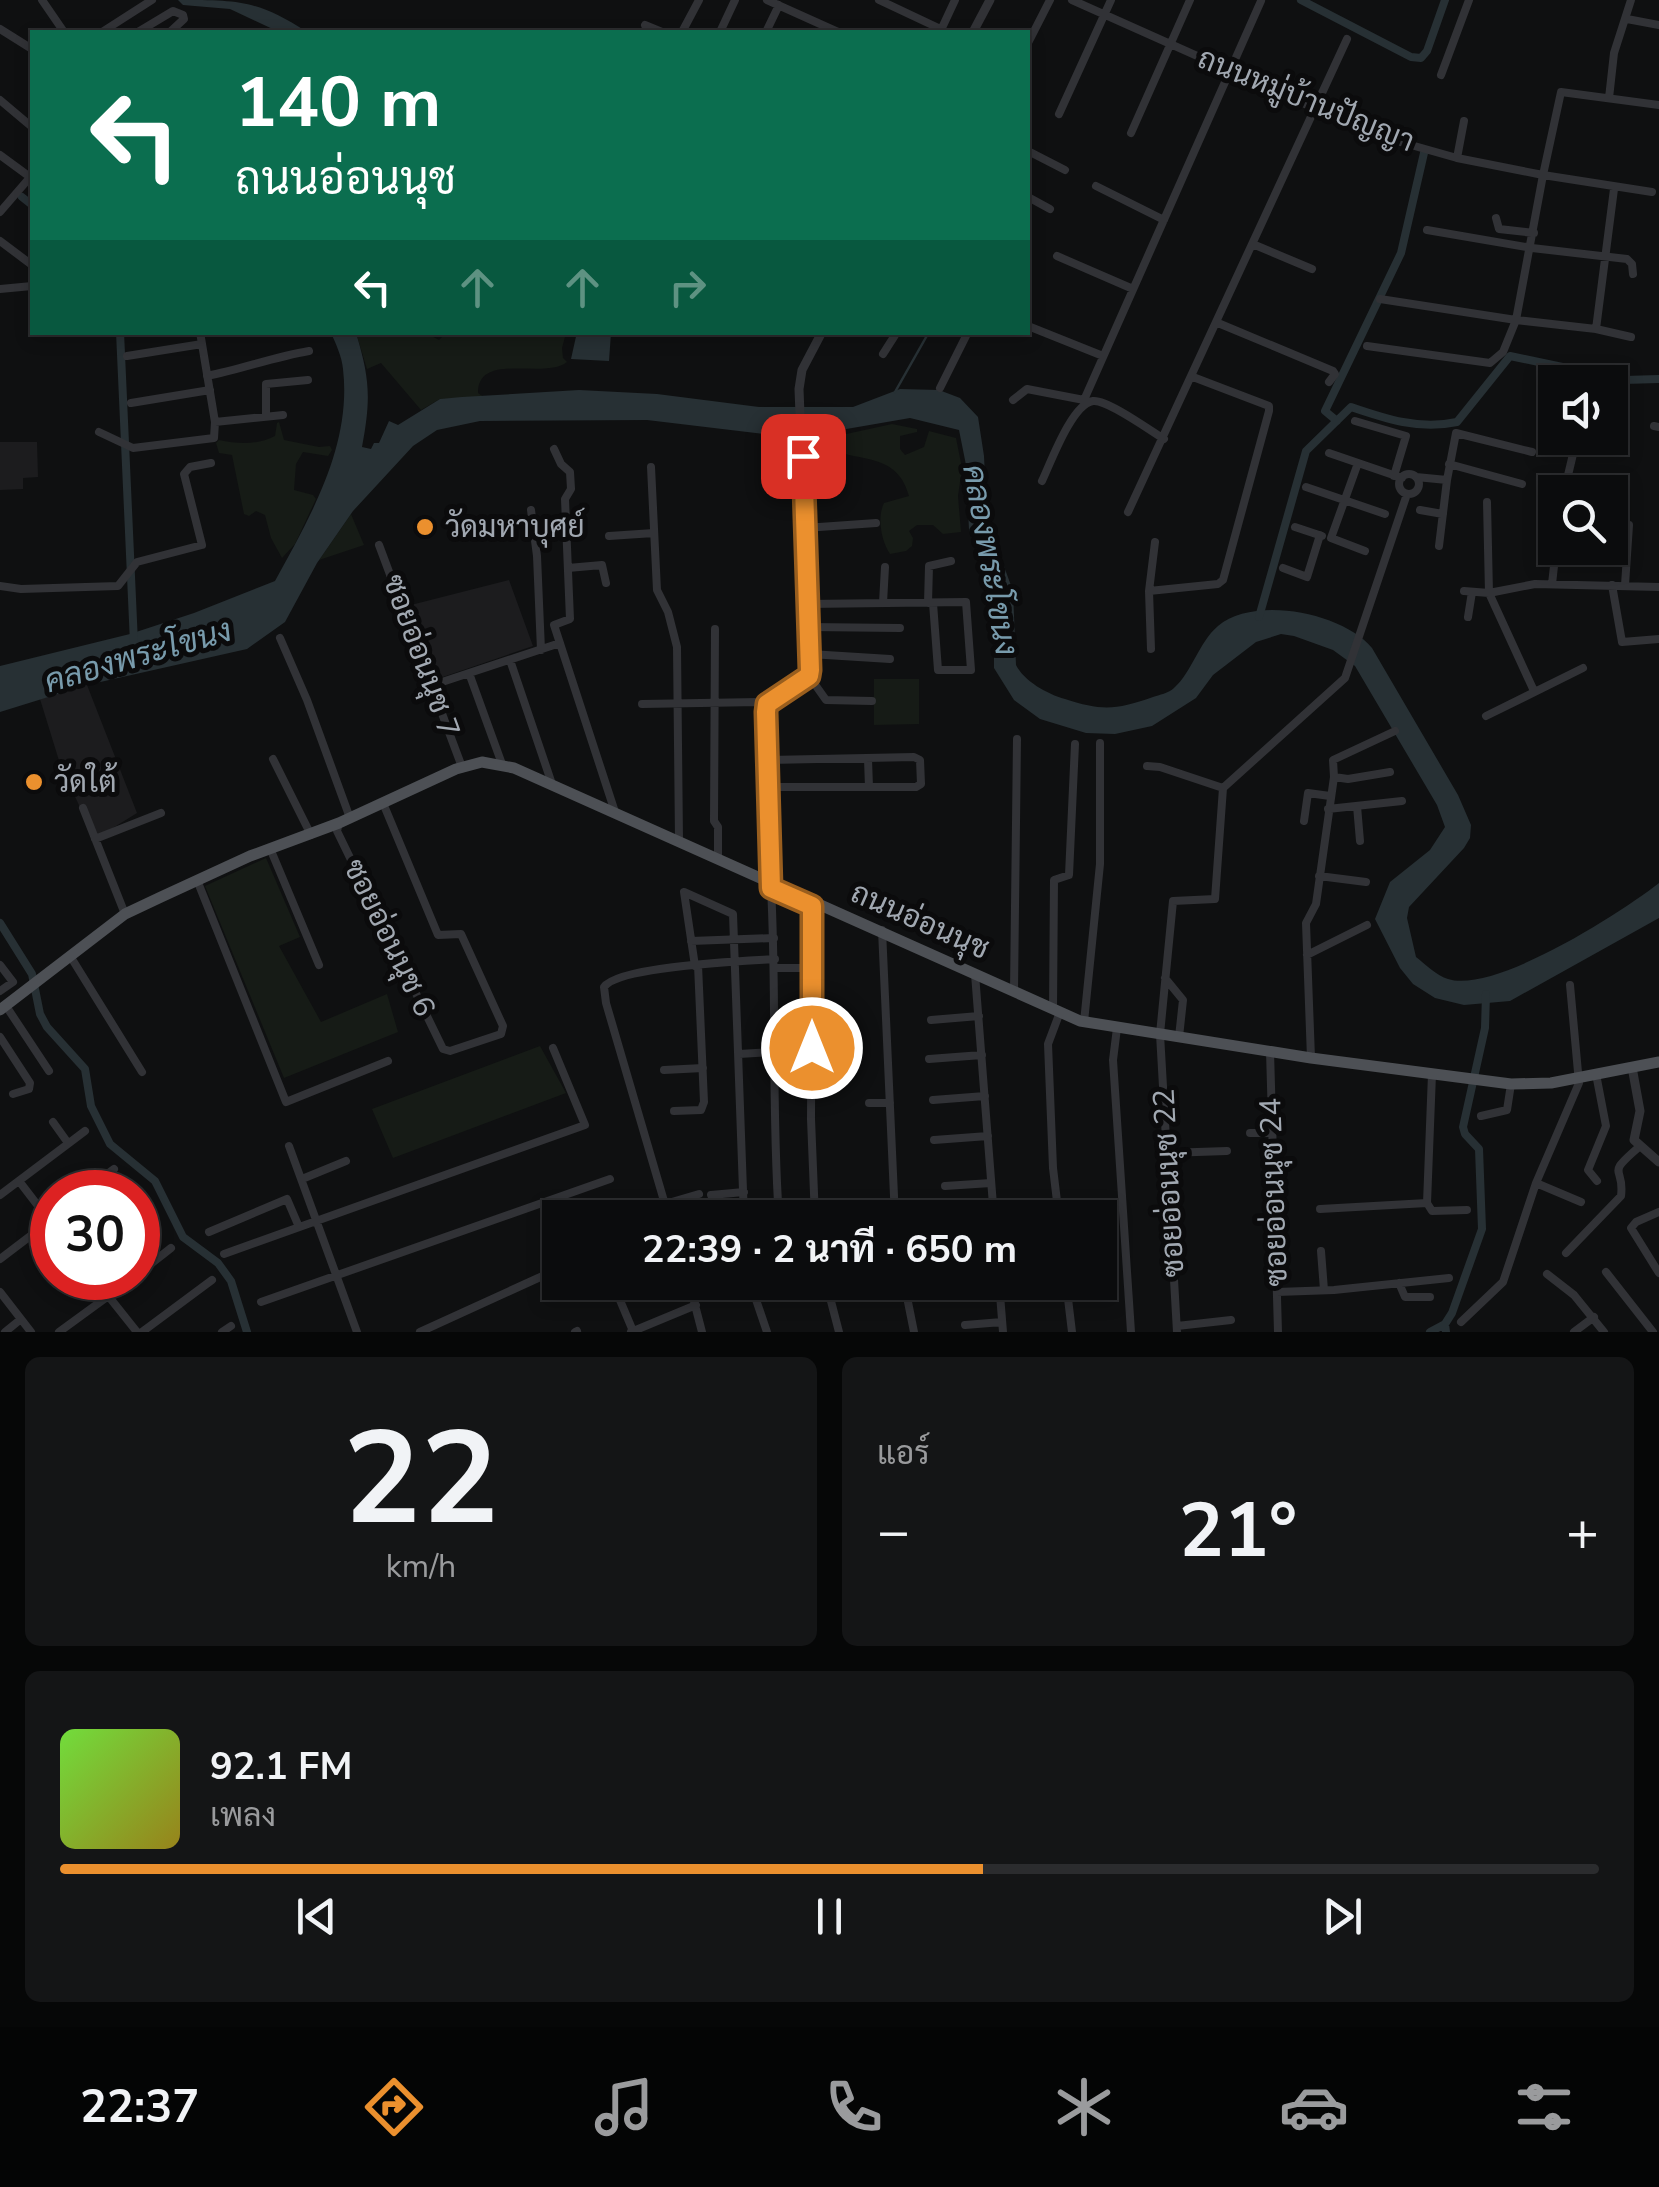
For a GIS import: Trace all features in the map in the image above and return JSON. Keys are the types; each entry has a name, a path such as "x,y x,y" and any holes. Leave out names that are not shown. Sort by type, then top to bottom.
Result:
{"main road":[{"name":"ถนนอ่อนนุช","path":"251,858 342,824 462,767 482,762 502,764 552,784 771,885"},
{"name":"ถนนอ่อนนุช","path":"4,1010 127,916 251,858 483,767 501,770 771,885 1057,1013 1117,1031"},
{"name":"ถนนอ่อนนุช","path":"976,976 1014,990 1083,1027 1467,1082 1511,1087 1580,1080 1659,1065"},
{"name":"ถนนอ่อนนุช","path":"1160,1037 1432,1077"}],"street":[{"path":"42,0 63,30"},
{"path":"105,30 152,0"},
{"path":"683,30 699,0"},
{"path":"721,30 735,0"},
{"path":"767,0 834,30"},
{"path":"879,0 942,30"},
{"path":"899,10 904,0"},
{"path":"944,30 955,0"},
{"path":"974,30 990,0"},
{"path":"1030,38 1050,0"},
{"name":"ถนนหมู่บ้านปัญญา","path":"1072,0 1372,134 1457,158 1614,189 1652,192"},
{"path":"1059,114 1110,0"},
{"path":"1131,133 1190,0"},
{"path":"1013,400 1027,388 1084,400 1261,0"},
{"path":"1441,74 1468,0"},
{"path":"1608,98 1614,53 1631,0"},
{"path":"767,30 778,6"},
{"path":"142,30 173,12 184,15 172,30"},
{"path":"1627,19 1659,25"},
{"path":"809,30 813,20"},
{"path":"646,25 657,30"},
{"path":"0,29 30,48"},
{"path":"1128,512 1348,39"},
{"path":"1367,346 1490,363 1504,352 1516,320 1532,248 1559,94 1659,104"},
{"path":"0,100 30,125"},
{"path":"1457,158 1464,121"},
{"path":"1030,152 1065,170"},
{"path":"0,156 30,175"},
{"path":"0,212 30,177"},
{"path":"1096,186 1164,220"},
{"path":"1596,330 1614,189"},
{"path":"1030,198 1050,209"},
{"path":"1496,218 1499,229 1534,233"},
{"path":"1428,230 1630,260 1633,274"},
{"path":"0,241 30,264"},
{"path":"1255,245 1312,270"},
{"path":"1057,256 1133,289"},
{"path":"0,289 30,286"},
{"path":"1380,299 1631,337"},
{"path":"1218,323 1333,371 1330,382"},
{"path":"1030,327 1103,356"},
{"path":"100,432 133,448 213,438 215,422 200,335"},
{"path":"820,335 802,370 800,403 809,676 826,700 872,701"},
{"path":"883,354 895,335"},
{"path":"940,388 966,335"},
{"path":"127,356 202,344"},
{"path":"207,376 309,351"},
{"path":"1149,591 1222,582 1267,420 1268,405 1193,377"},
{"path":"266,416 266,384 308,380"},
{"path":"131,403 210,390"},
{"path":"1042,480 1076,411 1090,402 1104,403 1164,439"},
{"path":"215,422 283,415"},
{"path":"1355,421 1406,436 1398,477 1407,494"},
{"path":"1439,546 1456,433 1532,452"},
{"path":"554,449 570,472 571,489 565,499 570,619 554,625 615,812"},
{"path":"1329,452 1398,477 1447,480"},
{"path":"0,586 116,586 122,584 138,562 202,544 184,474 190,468 211,463"},
{"path":"1330,538 1358,463"},
{"path":"1449,464 1522,484"},
{"path":"650,467 658,590 677,647 679,841"},
{"path":"1147,766 1160,766 1223,788 1346,678 1407,494 1418,489 1416,477"},
{"path":"1306,487 1385,514"},
{"path":"1487,502 1489,592 1534,691"},
{"path":"531,510 541,650"},
{"path":"1420,510 1443,514"},
{"path":"805,528 876,523"},
{"path":"1295,527 1365,551"},
{"path":"609,536 654,533"},
{"path":"1283,568 1307,577 1320,535"},
{"path":"1151,649 1149,591 1155,542"},
{"name":"ซอยอ่อนนุช 7","path":"379,544 462,767"},
{"path":"808,604 930,603 967,602 971,670 938,670 930,603 929,566 950,560"},
{"path":"568,568 602,565 606,584"},
{"path":"1552,584 1554,565"},
{"path":"1625,585 1626,565"},
{"path":"883,603 885,567"},
{"path":"1468,617 1468,592 1534,584 1659,587"},
{"path":"1612,585 1622,642 1659,638"},
{"path":"809,627 900,628"},
{"path":"715,629 714,820 718,827 718,858"},
{"name":"ซอยอ่อนนุช 6","path":"280,638 307,700 342,824 446,1051 501,1034 503,1030 461,934 438,936 384,805"},
{"path":"432,685 560,643"},
{"path":"810,654 890,659"},
{"path":"510,660 552,784"},
{"path":"1486,716 1583,668"},
{"path":"468,674 502,764"},
{"path":"642,704 767,704 809,676"},
{"path":"767,704 778,1200"},
{"path":"1311,1058 1306,924 1314,908 1334,759 1395,731"},
{"path":"1014,990 1018,738"},
{"path":"1084,1022 1100,864 1100,743"},
{"path":"1057,1200 1048,1044 1057,1013 1054,880 1069,876 1075,744"},
{"path":"273,759 311,835"},
{"path":"868,759 869,787"},
{"path":"769,760 919,759 920,784 769,786"},
{"path":"1334,778 1390,772"},
{"name":"ซอยอ่อนนุช 22","path":"1177,1329 1160,1037 1165,978 1172,901 1215,899 1223,788"},
{"path":"1304,821 1308,793 1330,796"},
{"path":"1328,809 1402,801"},
{"path":"1357,806 1360,841"},
{"path":"83,808 127,916"},
{"path":"95,839 161,813"},
{"path":"272,853 319,965"},
{"path":"1319,876 1366,882"},
{"path":"198,882 286,1102 388,1062"},
{"path":"674,1110 701,1110 704,1102 696,966 684,892 732,912 744,1200"},
{"path":"812,903 813,1200"},
{"path":"1307,955 1366,925"},
{"path":"882,934 894,1200"},
{"path":"691,940 774,938"},
{"path":"70,958 142,1072"},
{"path":"664,1200 604,986 611,978 638,972 736,962 812,968"},
{"path":"0,965 12,982 0,991"},
{"path":"976,976 992,1200"},
{"path":"1165,978 1183,1000 1179,1037"},
{"path":"1462,1322 1503,1282 1536,1183 1580,1080 1570,985"},
{"path":"4,1010 49,1070"},
{"path":"931,1020 979,1016"},
{"path":"1117,1031 1114,1060 1131,1332"},
{"path":"0,1037 30,1083 29,1089 14,1094"},
{"path":"224,1254 585,1125 553,1048"},
{"path":"739,1054 774,1052"},
{"path":"929,1059 982,1054"},
{"name":"ซอยอ่อนนุช 24","path":"1270,1054 1280,1288 1278,1332"},
{"path":"664,1070 702,1068"},
{"path":"1632,1070 1640,1112 1633,1137 1639,1147 1659,1162"},
{"path":"1432,1077 1428,1203 1432,1212 1467,1210"},
{"path":"1596,1077 1606,1126 1588,1170 1597,1181"},
{"path":"1481,1116 1507,1110 1511,1087"},
{"path":"933,1100 985,1096"},
{"path":"869,1103 890,1102"},
{"path":"52,1122 68,1143"},
{"path":"0,1195 86,1131"},
{"path":"1250,1133 1272,1133"},
{"path":"934,1140 988,1136"},
{"path":"290,1146 357,1332"},
{"path":"1566,1253 1620,1196 1618,1166 1639,1147"},
{"path":"1167,1153 1227,1152"},
{"path":"302,1179 346,1162"},
{"path":"261,1302 610,1179"},
{"path":"19,1180 30,1194"},
{"path":"944,1186 991,1183"},
{"path":"1536,1183 1581,1202"},
{"path":"711,1195 744,1192"},
{"path":"678,1200 698,1194"},
{"path":"210,1232 287,1198 299,1227"},
{"path":"1320,1209 1428,1203"},
{"path":"1659,1212 1631,1228 1659,1273"},
{"path":"0,1259 30,1236"},
{"path":"160,1257 171,1248"},
{"path":"1321,1251 1324,1290"},
{"path":"1606,1272 1652,1330"},
{"path":"1547,1274 1574,1296 1604,1332"},
{"path":"420,1332 542,1276"},
{"path":"1280,1288 1324,1290 1449,1278"},
{"path":"111,1300 139,1332 212,1280"},
{"path":"1399,1284 1404,1297 1430,1297"},
{"path":"0,1292 31,1332"},
{"path":"60,1332 103,1300"},
{"path":"620,1300 635,1331 696,1305"},
{"path":"694,1300 702,1332"},
{"path":"756,1300 767,1332"},
{"path":"831,1300 839,1332"},
{"path":"908,1300 914,1332"},
{"path":"965,1325 1002,1327 1000,1300"},
{"path":"1068,1300 1072,1332"},
{"path":"610,1310 622,1305"},
{"path":"1574,1332 1594,1318"},
{"path":"5,1332 21,1319"},
{"path":"1177,1329 1231,1320"},
{"path":"222,1332 231,1326"}],"shaded area":[{"path":"357,335 430,335 439,340 444,335 565,335 562,348 567,362 544,369 500,369 481,380 478,393 485,398 440,399 421,410 381,363 367,369"},
{"path":"279,422 284,440 330,446 332,450 328,456 303,452 296,464 294,490 316,499 295,544 282,558 265,515 256,511 249,516 244,514 232,455 219,453 216,443 268,439 275,436"},
{"path":"892,424 917,429 900,436 900,449 905,455 924,447 929,431 956,438 962,468 958,496 961,532 943,534 933,525 917,525 909,531 912,546 890,554 882,536 881,515 884,503 909,496 902,480 881,463 842,453 819,440"},
{"path":"0,442 37,442 38,477 23,478 23,489 0,490"},
{"path":"351,514 364,545 319,560"},
{"path":"509,580 533,646 434,680 407,606"},
{"path":"874,679 919,679 919,724 874,725"},
{"path":"87,685 137,813 95,839 61,767 40,699"},
{"path":"266,858 300,937 279,946 321,1022 387,994 398,1032 284,1078 205,886"},
{"path":"540,1046 566,1093 393,1158 372,1109"}],"water":[{"path":"178,0 247,4 303,30 275,30 230,9 183,5"},
{"name":"คลองพระโขนง","path":"332,335 357,335 368,389 362,447 371,449 379,443 389,421 398,425 440,399 462,397 579,390 657,394 759,407 853,407 900,389 939,390 960,398 978,417 987,520 1013,591 1016,665 1030,681 1051,694 1089,706 1129,704 1174,688 1211,633 1234,617 1275,610 1320,617 1341,625 1372,648 1458,795 1471,825 1464,848 1409,907 1407,918 1416,957 1448,979 1495,975 1588,931 1659,883 1659,918 1510,1001 1464,1005 1435,998 1413,984 1400,968 1375,919 1390,882 1430,850 1445,827 1437,805 1355,666 1333,650 1281,634 1256,642 1213,675 1196,698 1152,726 1115,734 1086,733 1040,719 1014,700 994,668 994,596 969,530 966,465 959,430 910,418 806,436 647,420 480,421 437,430 413,446 353,511 317,563 285,622 247,649 87,685 0,712 0,666 130,634 275,581 302,532 335,453 344,398 340,355"},
{"path":"576,335 611,335 609,361 571,359"}],"waterway":[{"path":"1301,0 1411,57 1421,58 1445,0"},
{"path":"1337,421 1325,411 1401,253 1424,153"},
{"path":"22,197 30,203"},
{"name":"คลองพระโขนง","path":"120,335 134,643"},
{"path":"895,392 927,335"},
{"path":"1259,617 1306,451 1351,407 1416,424 1457,422 1510,356 1624,380 1659,379"},
{"path":"0,923 32,974 40,1014 47,1027 85,1069 91,1106 110,1144 155,1181 183,1237 218,1263 231,1281 247,1332"},
{"path":"1446,1332 1445,1324 1482,1229 1479,1149 1463,1127 1485,1028 1486,994"},
{"path":"1430,1332 1445,1324"}],"place":[{"name":"วัดมหาบุศย์","path":"425,527"},
{"name":"วัดใต้","path":"34,782"}],"route":[{"path":"803,456 810,670 809,676 767,704 766,712 771,888 812,906 812,1048"}]}
